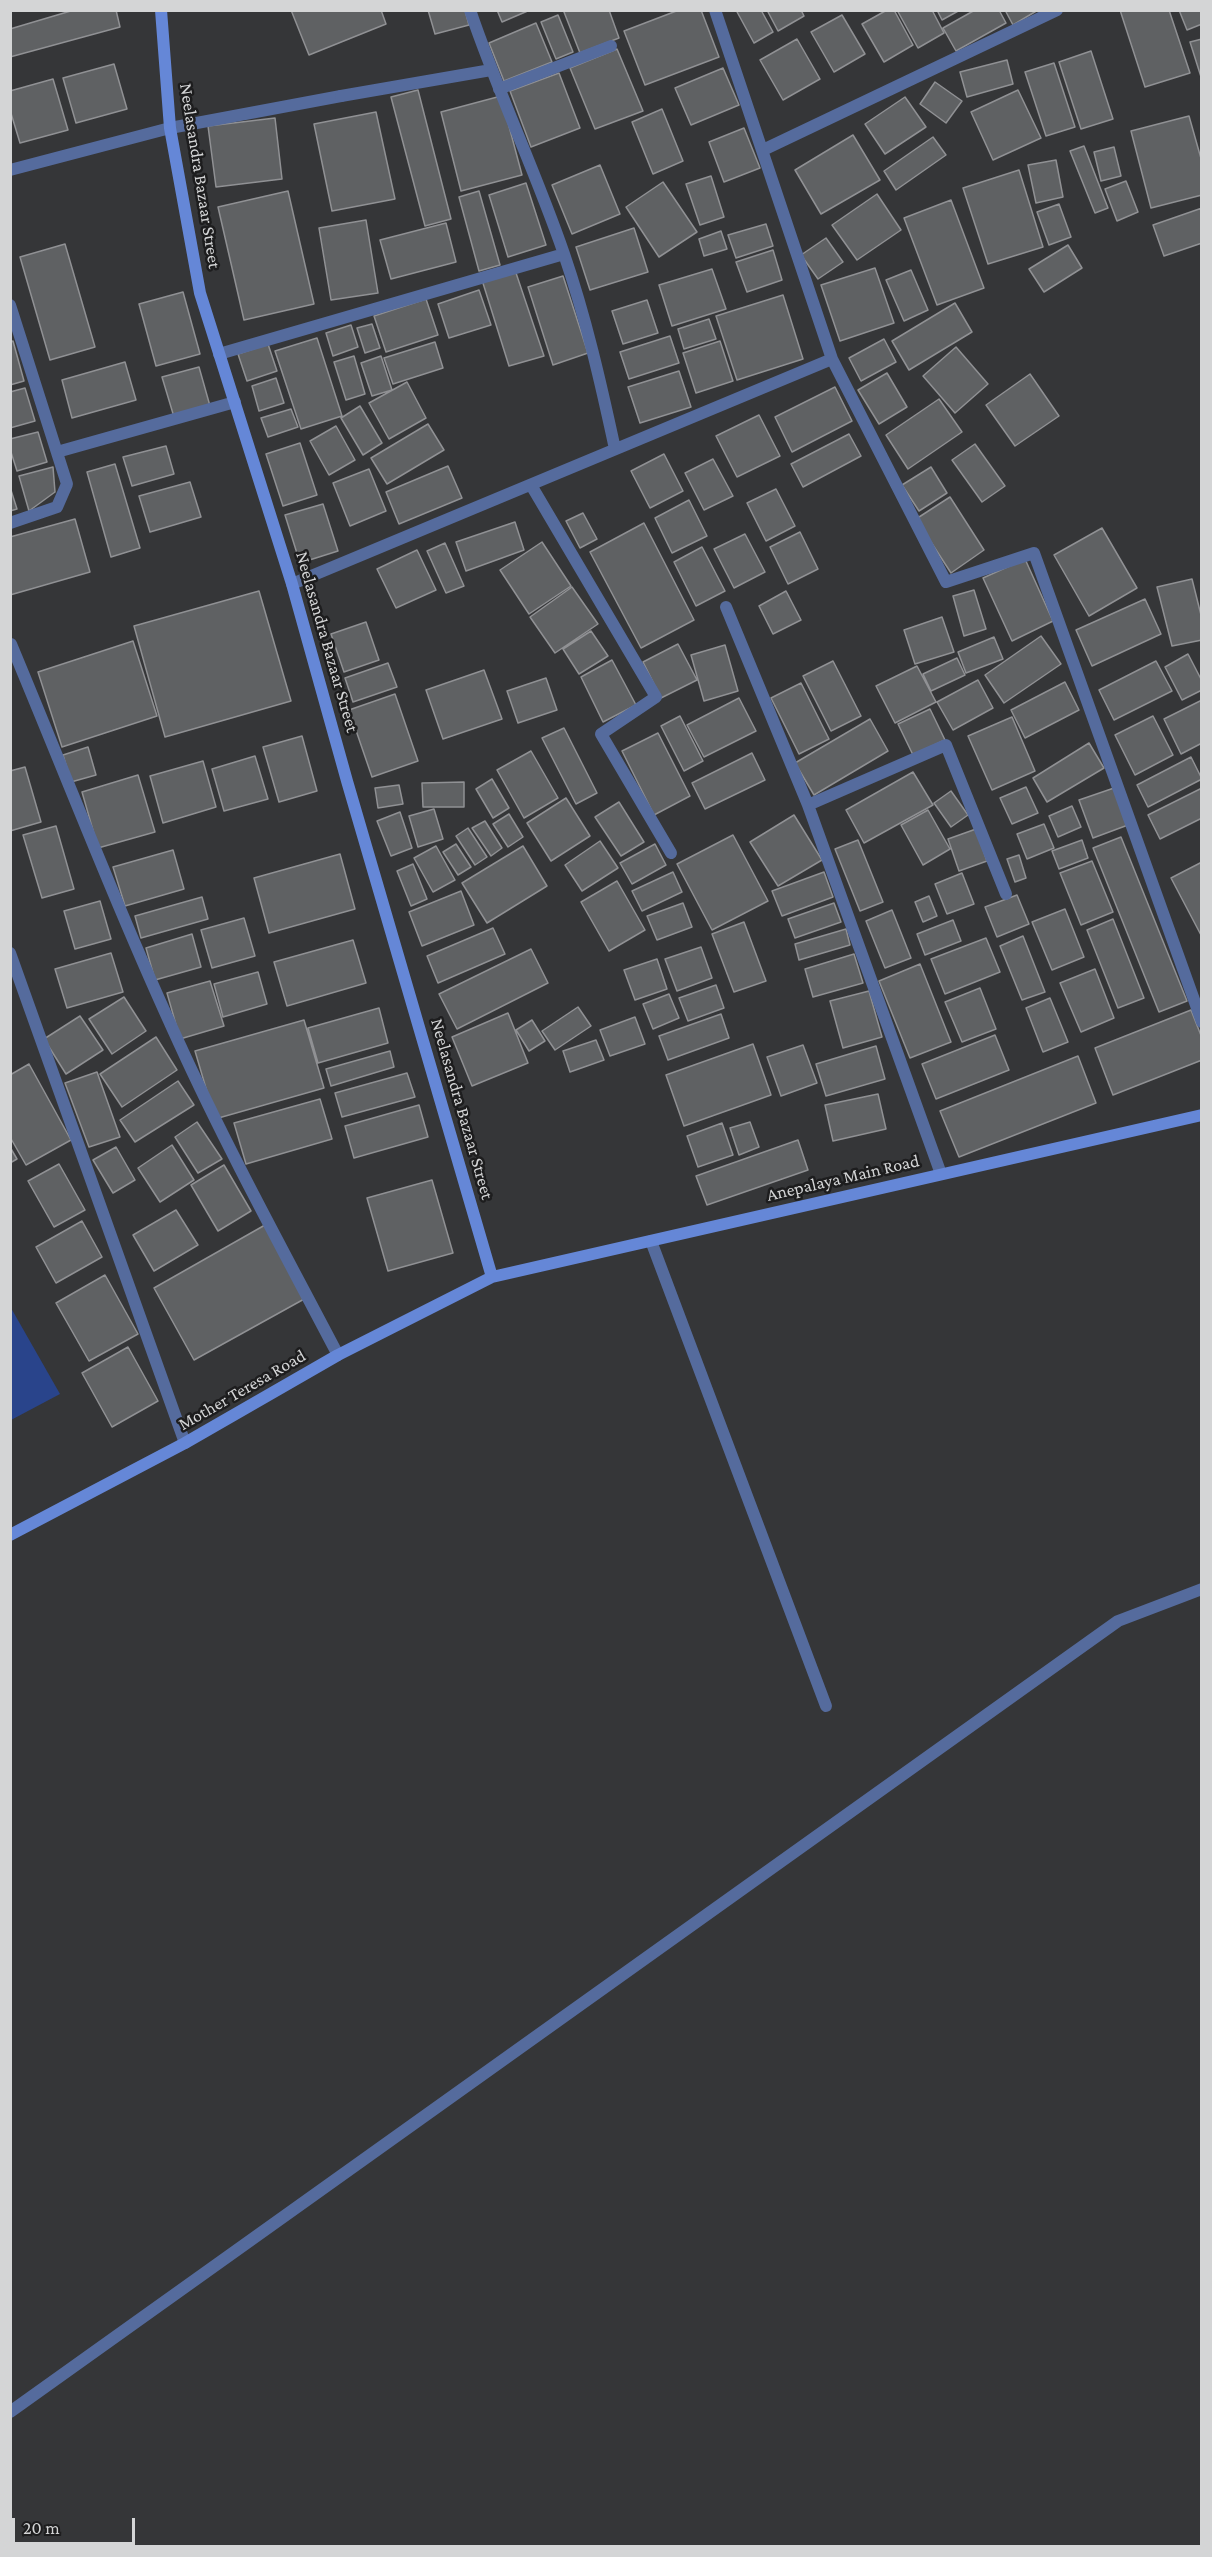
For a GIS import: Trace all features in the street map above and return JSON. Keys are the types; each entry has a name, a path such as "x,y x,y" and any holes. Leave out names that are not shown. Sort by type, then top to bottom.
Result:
{"street":[{"name":"Neelasandra Bazaar Street","path":"160,10 170,128 200,293 292,584 492,1277"},
{"path":"470,10 491,70 564,254 596,360 615,450"},
{"path":"715,10 832,359 946,582 1034,553 1199,1007 1202,1022"},
{"path":"762,150 1057,10"},
{"path":"499,89 611,46"},
{"path":"10,170 170,128 491,70"},
{"path":"219,354 564,254"},
{"path":"10,305 67,484 57,507 10,523"},
{"path":"292,584 832,359"},
{"path":"57,452 235,402"},
{"path":"531,484 656,697 601,734 670,853"},
{"path":"726,607 808,805 941,1174"},
{"path":"11,644 135,946 181,1047 219,1128 338,1355"},
{"path":"808,805 946,745 1006,894"},
{"path":"10,953 185,1443"},
{"name":"Anepalaya Main Road","path":"492,1277 1202,1114"},
{"path":"651,1241 826,1706"},
{"name":"Mother Teresa Road","path":"10,1536 185,1443 338,1355 492,1277"},
{"path":"10,2412 1118,1621 1202,1589"}],"shaded area":[{"path":"11,1308 60,1394 10,1420"}],"building":[{"path":"74,10 116,10 120,27 10,57 10,29"},
{"path":"291,10 381,10 386,24 309,55"},
{"path":"428,10 465,10 469,25 435,34"},
{"path":"497,10 530,10 502,22"},
{"path":"567,10 609,10 619,38 580,53 564,12"},
{"path":"679,10 701,10 719,57 645,85 624,31"},
{"path":"736,10 761,10 773,32 754,43"},
{"path":"767,10 801,10 804,16 778,31"},
{"path":"887,10 894,10 913,45 884,62 862,24"},
{"path":"897,10 932,10 944,33 918,48"},
{"path":"937,10 960,10 942,20"},
{"path":"975,10 999,10 1006,23 956,51 943,28"},
{"path":"1005,10 1038,10 1013,25"},
{"path":"1120,10 1169,10 1190,73 1145,87"},
{"path":"1179,10 1202,10 1202,24 1187,30"},
{"path":"558,15 573,52 556,59 541,22"},
{"path":"842,15 865,54 834,72 811,32"},
{"path":"536,23 552,62 504,81 489,43"},
{"path":"797,39 820,79 783,100 760,60"},
{"path":"1202,39 1202,80 1190,42"},
{"path":"617,49 643,111 595,129 570,68"},
{"path":"1091,51 1113,119 1081,129 1059,62"},
{"path":"1007,60 1013,84 967,97 960,72"},
{"path":"1054,63 1075,127 1046,136 1025,72"},
{"path":"114,64 127,109 76,123 63,78"},
{"path":"723,68 739,105 691,125 675,88"},
{"path":"559,73 580,128 531,147 510,91"},
{"path":"53,79 68,130 20,143 10,110 10,91"},
{"path":"935,82 962,101 946,123 920,104"},
{"path":"418,90 451,219 425,226 391,97"},
{"path":"1018,90 1041,138 993,160 971,112"},
{"path":"501,96 522,175 461,191 441,112"},
{"path":"905,97 926,127 885,154 865,124"},
{"path":"662,109 683,161 653,174 632,122"},
{"path":"376,112 395,199 332,211 314,124"},
{"path":"1189,116 1202,162 1202,195 1151,208 1131,131"},
{"path":"275,118 282,179 216,187 208,126"},
{"path":"744,128 760,168 724,182 709,142"},
{"path":"853,135 880,180 821,214 795,170"},
{"path":"933,137 946,155 896,190 884,171"},
{"path":"1084,146 1108,208 1095,213 1070,151"},
{"path":"1114,147 1121,176 1101,181 1094,152"},
{"path":"1056,160 1063,197 1036,203 1028,165"},
{"path":"600,165 620,214 572,234 552,185"},
{"path":"1019,170 1043,247 988,264 963,188"},
{"path":"711,176 724,217 700,225 686,184"},
{"path":"1126,181 1138,212 1117,221 1105,189"},
{"path":"663,182 697,232 659,257 626,207"},
{"path":"526,183 546,245 508,257 489,195"},
{"path":"288,191 314,304 244,320 218,207"},
{"path":"479,191 500,265 479,271 459,197"},
{"path":"877,194 901,230 857,260 832,225"},
{"path":"951,200 984,288 937,305 904,218"},
{"path":"1059,204 1071,237 1049,245 1037,212"},
{"path":"1202,208 1202,243 1164,256 1153,225"},
{"path":"366,220 378,293 331,300 319,228"},
{"path":"446,223 456,262 391,279 380,240"},
{"path":"766,224 773,246 736,258 728,235"},
{"path":"634,228 648,272 590,290 576,247"},
{"path":"721,231 727,249 704,256 699,239"},
{"path":"826,238 843,262 818,279 801,255"},
{"path":"65,244 95,347 50,360 20,257"},
{"path":"1068,245 1082,268 1044,292 1029,269"},
{"path":"773,250 782,280 747,292 736,262"},
{"path":"875,268 894,323 840,341 821,285"},
{"path":"712,269 726,309 672,326 659,285"},
{"path":"515,270 544,356 509,366 482,280"},
{"path":"911,270 928,310 904,321 886,280"},
{"path":"563,276 588,353 553,365 528,287"},
{"path":"479,290 491,325 449,338 438,304"},
{"path":"183,292 200,354 156,366 139,304"},
{"path":"783,295 803,359 737,380 716,316"},
{"path":"426,299 438,335 386,352 374,316"},
{"path":"647,300 658,333 623,344 612,311"},
{"path":"955,303 972,332 909,370 892,341"},
{"path":"709,319 716,339 684,349 678,329"},
{"path":"372,324 380,348 365,353 357,328"},
{"path":"351,325 358,347 333,356 326,333"},
{"path":"670,336 679,363 629,379 620,352"},
{"path":"317,338 342,416 301,429 275,351"},
{"path":"884,339 896,362 861,381 849,358"},
{"path":"13,341 24,381 10,385 10,342"},
{"path":"720,341 733,381 696,393 683,353"},
{"path":"435,342 443,368 393,384 384,358"},
{"path":"268,344 277,371 247,381 238,354"},
{"path":"956,347 988,384 955,413 923,376"},
{"path":"354,356 365,394 346,400 334,362"},
{"path":"381,356 392,390 372,396 361,363"},
{"path":"125,362 136,400 72,418 62,380"},
{"path":"199,367 210,406 174,417 162,377"},
{"path":"679,371 691,407 640,423 628,387"},
{"path":"887,373 907,407 879,424 858,390"},
{"path":"1030,374 1059,416 1015,446 986,405"},
{"path":"276,378 284,403 259,411 252,386"},
{"path":"407,382 426,418 389,439 369,403"},
{"path":"835,387 852,421 792,452 775,417"},
{"path":"25,388 35,421 10,428 10,392"},
{"path":"939,399 962,432 908,469 886,435"},
{"path":"360,406 382,443 363,455 341,418"},
{"path":"291,409 298,427 268,437 261,418"},
{"path":"759,415 780,456 737,477 716,436"},
{"path":"428,424 444,450 387,484 371,458"},
{"path":"336,426 355,460 329,475 310,441"},
{"path":"38,432 47,462 17,471 10,449 10,439"},
{"path":"849,434 861,456 803,487 791,464"},
{"path":"300,443 317,495 283,506 266,454"},
{"path":"975,444 1005,486 982,502 952,460"},
{"path":"166,446 174,474 132,486 123,457"},
{"path":"664,454 683,491 650,508 631,471"},
{"path":"713,459 733,496 704,510 685,473"},
{"path":"115,464 140,548 111,557 87,472"},
{"path":"448,466 462,498 399,524 386,492"},
{"path":"53,467 55,492 29,511 19,476"},
{"path":"931,467 947,493 919,511 902,485"},
{"path":"369,469 386,511 350,526 333,483"},
{"path":"190,482 201,517 150,532 139,496"},
{"path":"10,487 17,509 10,511"},
{"path":"776,489 795,526 766,541 747,503"},
{"path":"950,497 984,550 951,573 916,519"},
{"path":"689,500 707,536 672,553 655,518"},
{"path":"323,504 338,551 300,563 285,515"},
{"path":"583,513 597,539 580,548 566,521"},
{"path":"75,519 90,572 10,595 10,537"},
{"path":"515,522 524,550 466,571 456,542"},
{"path":"644,523 694,620 641,648 590,552"},
{"path":"1102,528 1137,588 1089,616 1054,555"},
{"path":"800,532 818,569 788,584 770,547"},
{"path":"745,534 765,572 734,588 714,549"},
{"path":"542,542 571,586 529,614 500,570"},
{"path":"445,543 464,586 446,593 427,551"},
{"path":"702,547 725,591 696,606 674,562"},
{"path":"417,550 436,590 396,608 377,569"},
{"path":"1025,559 1053,621 1012,641 983,578"},
{"path":"1192,579 1202,619 1202,640 1172,646 1157,587"},
{"path":"572,587 598,624 555,653 530,617"},
{"path":"974,590 986,629 964,636 953,596"},
{"path":"259,591 291,701 165,737 134,626"},
{"path":"786,591 801,620 773,634 759,606"},
{"path":"1145,599 1161,634 1092,666 1076,630"},
{"path":"942,617 954,652 915,664 904,630"},
{"path":"366,622 379,660 344,672 331,634"},
{"path":"591,631 608,656 579,674 563,649"},
{"path":"1041,636 1061,664 1004,703 985,675"},
{"path":"994,637 1003,659 966,673 958,652"},
{"path":"133,641 157,716 62,747 38,672"},
{"path":"678,644 697,680 661,698 643,662"},
{"path":"725,645 738,691 704,701 691,655"},
{"path":"1188,654 1202,681 1202,690 1182,700 1165,667"},
{"path":"957,658 965,675 931,691 923,674"},
{"path":"612,660 636,705 603,722 581,677"},
{"path":"833,661 861,716 831,731 803,676"},
{"path":"1156,661 1172,691 1114,720 1099,690"},
{"path":"388,663 397,687 353,702 345,678"},
{"path":"917,666 936,702 895,723 876,686"},
{"path":"484,670 502,719 443,739 426,690"},
{"path":"546,678 557,710 518,723 507,691"},
{"path":"978,680 993,708 953,730 937,702"},
{"path":"1065,682 1079,710 1025,738 1011,710"},
{"path":"801,683 829,739 799,754 771,698"},
{"path":"395,694 418,761 372,777 349,710"},
{"path":"739,698 756,731 704,757 687,725"},
{"path":"1202,700 1202,743 1181,754 1164,719"},
{"path":"930,709 945,740 913,755 898,724"},
{"path":"680,716 703,761 684,771 661,726"},
{"path":"1153,716 1173,755 1135,775 1115,735"},
{"path":"1012,717 1035,771 992,790 968,736"},
{"path":"870,719 888,751 814,795 795,763"},
{"path":"564,728 597,793 576,804 542,738"},
{"path":"658,733 690,796 654,815 622,751"},
{"path":"302,736 317,791 279,802 263,747"},
{"path":"1089,743 1104,768 1047,802 1033,778"},
{"path":"88,747 96,775 71,782 63,755"},
{"path":"531,751 558,798 524,818 497,770"},
{"path":"752,753 765,780 705,809 692,783"},
{"path":"255,756 268,799 224,811 212,769"},
{"path":"1191,757 1202,779 1148,807 1137,785"},
{"path":"203,761 216,807 163,823 150,776"},
{"path":"25,767 41,822 10,831 10,771"},
{"path":"913,772 933,805 864,843 846,810"},
{"path":"138,775 155,832 98,848 82,792"},
{"path":"492,779 509,808 493,818 476,789"},
{"path":"464,782 464,807 423,807 422,783"},
{"path":"399,785 403,804 378,808 375,788"},
{"path":"1026,787 1038,813 1012,824 1000,798"},
{"path":"1114,788 1128,825 1093,838 1079,800"},
{"path":"1202,788 1202,818 1160,839 1148,815"},
{"path":"951,791 968,815 951,827 934,803"},
{"path":"566,798 590,836 551,861 527,823"},
{"path":"619,802 644,842 621,856 595,817"},
{"path":"1072,806 1081,827 1058,837 1049,816"},
{"path":"434,809 443,839 418,847 409,816"},
{"path":"928,810 950,849 923,865 901,825"},
{"path":"400,812 412,848 391,856 377,821"},
{"path":"509,814 523,837 508,847 493,824"},
{"path":"794,815 822,860 778,886 750,842"},
{"path":"485,821 502,848 491,856 472,828"},
{"path":"1044,824 1054,848 1027,859 1017,834"},
{"path":"56,826 74,889 42,898 23,835"},
{"path":"468,828 487,857 475,865 456,836"},
{"path":"976,829 987,861 959,871 948,839"},
{"path":"733,835 768,901 712,930 677,864"},
{"path":"1121,837 1187,1001 1159,1012 1093,848"},
{"path":"858,840 883,902 860,911 835,849"},
{"path":"1082,840 1088,858 1059,869 1052,851"},
{"path":"600,841 618,868 582,891 565,865"},
{"path":"456,844 471,867 458,875 443,852"},
{"path":"655,844 666,865 632,884 620,863"},
{"path":"436,846 455,880 433,892 414,858"},
{"path":"523,846 547,886 487,923 462,883"},
{"path":"173,850 184,889 125,906 113,867"},
{"path":"340,854 355,909 269,933 254,878"},
{"path":"1019,855 1026,878 1015,882 1007,859"},
{"path":"1092,861 1113,912 1081,925 1060,873"},
{"path":"1202,862 1202,937 1171,878"},
{"path":"413,864 427,899 411,906 397,871"},
{"path":"673,872 682,892 642,911 632,891"},
{"path":"824,872 833,897 782,916 772,891"},
{"path":"962,873 974,904 947,914 935,884"},
{"path":"617,881 645,930 609,951 581,902"},
{"path":"461,891 474,925 422,946 409,912"},
{"path":"1017,895 1029,924 997,937 985,907"},
{"path":"929,896 937,916 923,922 915,902"},
{"path":"202,897 208,919 141,938 135,916"},
{"path":"100,901 111,939 75,949 64,911"},
{"path":"683,903 692,927 657,940 647,916"},
{"path":"834,903 841,922 795,938 788,919"},
{"path":"1065,909 1084,957 1052,970 1032,922"},
{"path":"892,910 911,958 885,968 866,921"},
{"path":"244,918 255,956 212,968 201,930"},
{"path":"1113,919 1144,998 1118,1008 1087,930"},
{"path":"953,920 961,941 925,955 917,934"},
{"path":"744,922 766,981 734,992 712,934"},
{"path":"493,928 505,954 438,983 427,956"},
{"path":"846,929 850,945 799,960 795,944"},
{"path":"192,934 201,967 155,980 146,948"},
{"path":"1023,936 1045,992 1022,1000 1000,946"},
{"path":"986,938 1000,972 945,994 931,959"},
{"path":"353,940 366,983 287,1006 274,962"},
{"path":"701,947 712,978 677,991 665,959"},
{"path":"531,949 548,983 457,1029 439,994"},
{"path":"111,953 123,992 67,1008 55,969"},
{"path":"854,954 863,983 813,997 805,969"},
{"path":"657,959 667,989 635,1000 624,970"},
{"path":"920,964 951,1042 910,1058 879,981"},
{"path":"1095,969 1114,1018 1081,1032 1060,983"},
{"path":"258,972 267,1004 223,1017 214,984"},
{"path":"210,981 224,1026 180,1039 167,993"},
{"path":"716,985 724,1008 688,1021 679,998"},
{"path":"980,988 996,1029 962,1042 945,1002"},
{"path":"869,991 882,1037 843,1048 830,1001"},
{"path":"669,994 679,1018 653,1029 643,1004"},
{"path":"124,997 146,1031 112,1054 89,1019"},
{"path":"1050,998 1068,1042 1043,1052 1026,1008"},
{"path":"578,1007 591,1026 555,1050 542,1031"},
{"path":"379,1008 388,1043 318,1063 308,1028"},
{"path":"1191,1010 1202,1038 1202,1060 1113,1095 1095,1048"},
{"path":"508,1013 528,1063 472,1086 452,1037"},
{"path":"721,1014 729,1038 668,1060 659,1036"},
{"path":"80,1016 103,1050 66,1074 44,1039"},
{"path":"635,1017 645,1044 610,1056 600,1030"},
{"path":"304,1020 324,1088 215,1119 195,1051"},
{"path":"532,1020 545,1041 529,1051 516,1030"},
{"path":"995,1035 1009,1070 936,1099 922,1064"},
{"path":"156,1037 177,1070 122,1107 100,1074"},
{"path":"596,1040 604,1060 570,1072 563,1051"},
{"path":"753,1044 771,1095 684,1126 666,1075"},
{"path":"803,1045 817,1083 781,1096 767,1057"},
{"path":"876,1046 885,1079 826,1096 816,1064"},
{"path":"390,1051 394,1067 331,1086 326,1069"},
{"path":"1078,1056 1096,1103 959,1157 940,1111"},
{"path":"29,1064 71,1140 26,1165 10,1137 10,1075"},
{"path":"97,1072 120,1137 89,1147 65,1083"},
{"path":"407,1073 415,1097 342,1117 335,1093"},
{"path":"178,1081 194,1105 135,1142 120,1120"},
{"path":"878,1094 886,1129 833,1141 825,1105"},
{"path":"320,1099 332,1139 246,1164 234,1123"},
{"path":"419,1105 428,1137 354,1158 345,1126"},
{"path":"197,1122 222,1159 198,1173 175,1137"},
{"path":"750,1122 759,1147 739,1155 730,1128"},
{"path":"722,1123 733,1155 698,1167 687,1136"},
{"path":"798,1140 808,1170 707,1205 696,1176"},
{"path":"172,1145 194,1180 160,1202 138,1168"},
{"path":"10,1147 17,1159 10,1163"},
{"path":"116,1147 135,1180 113,1193 93,1160"},
{"path":"59,1164 85,1210 54,1227 28,1181"},
{"path":"224,1165 251,1211 218,1231 191,1185"},
{"path":"432,1180 453,1253 388,1271 367,1198"},
{"path":"176,1210 198,1245 154,1271 133,1235"},
{"path":"82,1221 102,1257 56,1283 36,1247"},
{"path":"265,1225 306,1298 194,1360 154,1288"},
{"path":"105,1275 138,1334 89,1361 56,1303"},
{"path":"128,1347 158,1401 112,1427 82,1373"}]}
